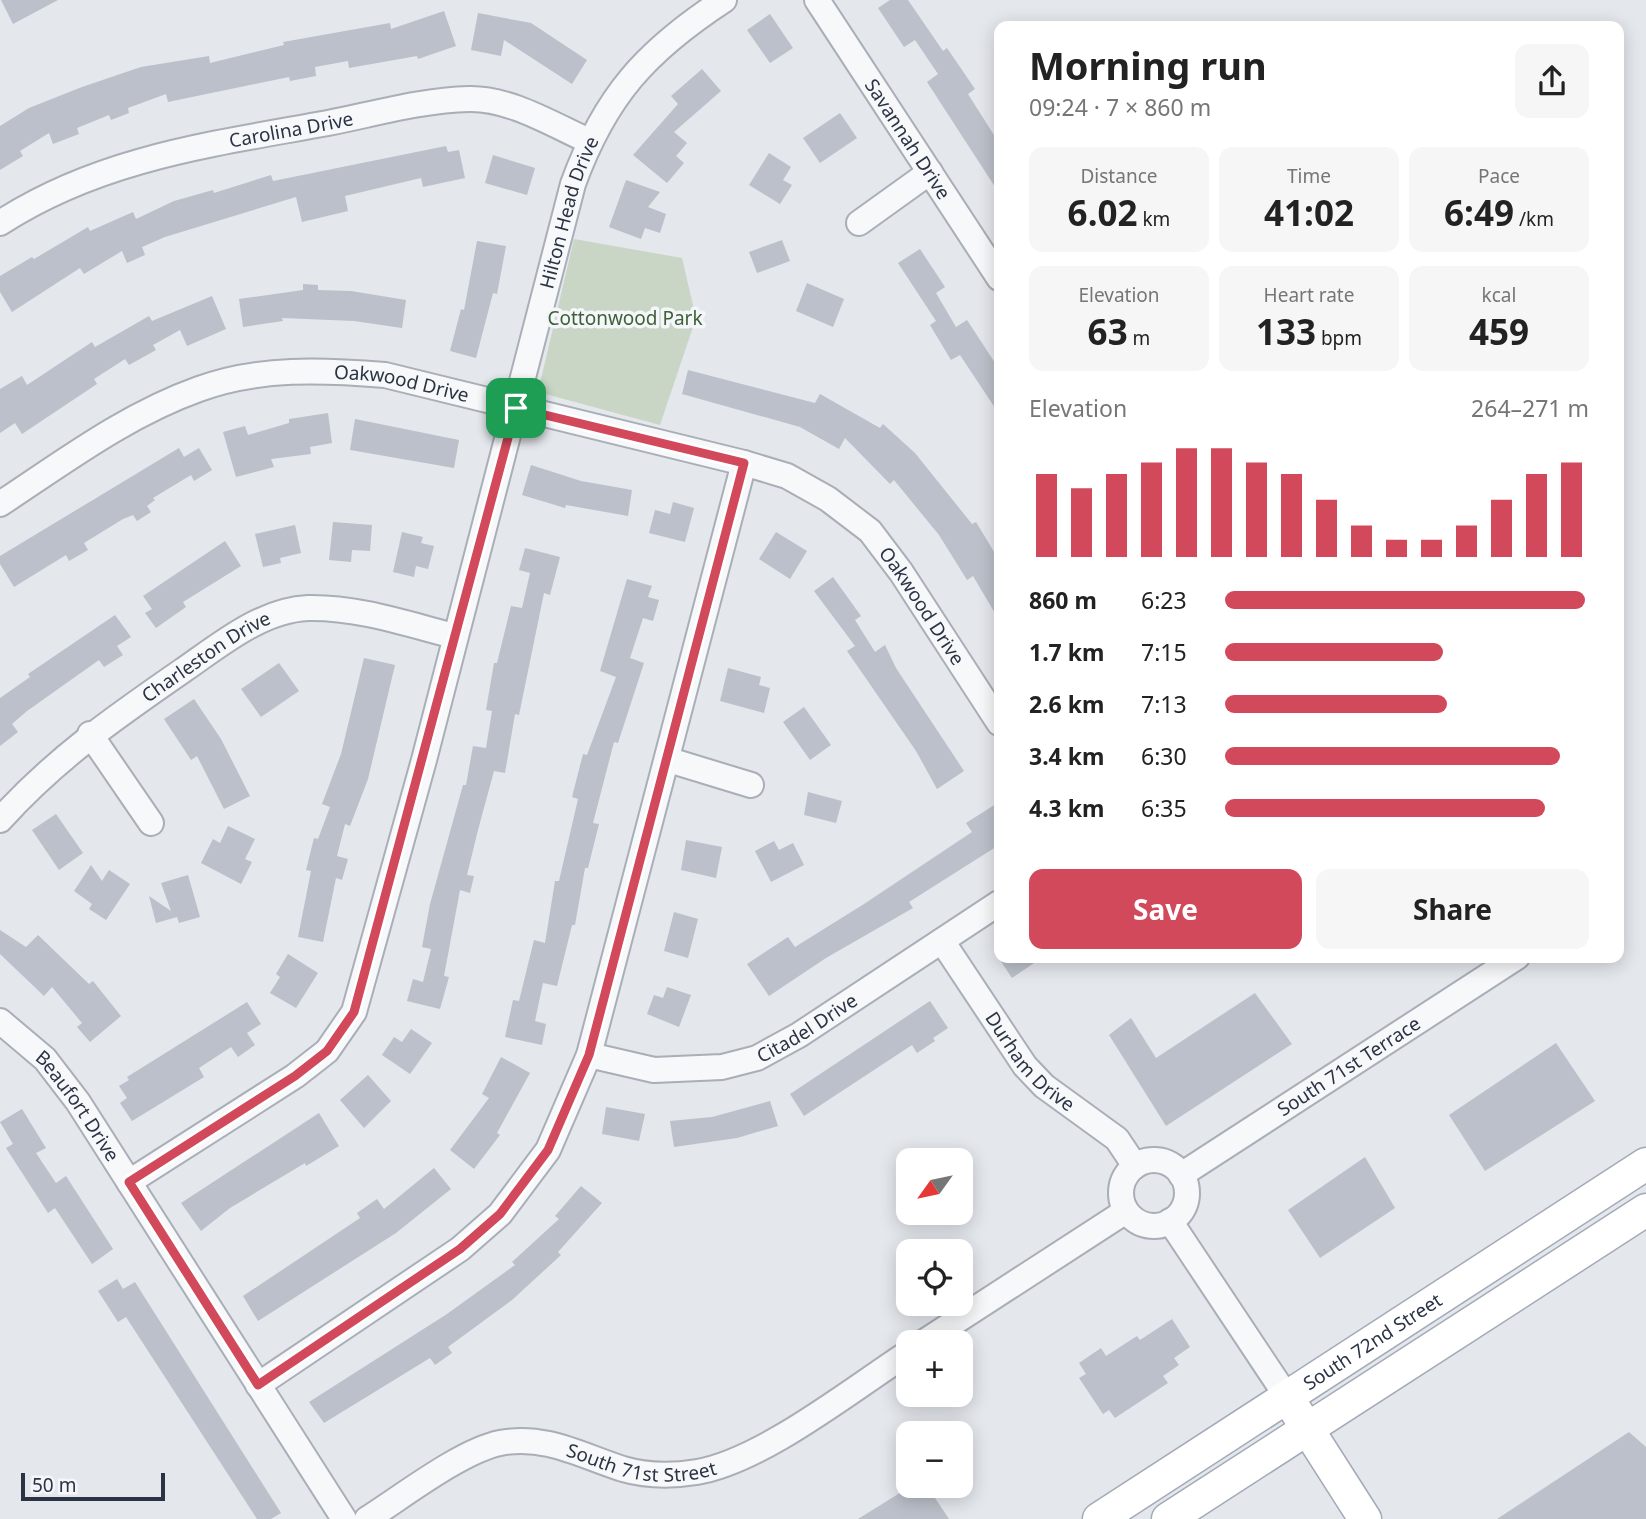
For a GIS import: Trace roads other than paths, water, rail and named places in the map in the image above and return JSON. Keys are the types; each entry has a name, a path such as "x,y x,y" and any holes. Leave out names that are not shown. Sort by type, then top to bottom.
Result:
{"main road":[{"name":"South 72nd Street","path":"1099,1519 1646,1164"},
{"name":"South 72nd Street","path":"1168,1519 1646,1210"},
{"path":"1287,1397 1365,1519"}],"street":[{"name":"Hilton Head Drive","path":"129,1182 295,1076 327,1051 354,1012 424,760 573,184 589,141 626,82 653,54 724,0"},
{"name":"Savannah Drive","path":"817,0 994,270"},
{"name":"Carolina Drive","path":"0,223 69,186 117,166 419,106 471,99 505,106 589,141"},
{"path":"859,223 930,172"},
{"name":"Oakwood Drive","path":"0,504 95,441 151,408 202,387 267,374 324,370 385,375 744,463 787,476 828,499 870,531 901,572 994,715"},
{"path":"258,1385 460,1249 500,1214 548,1150 589,1055 669,760 744,463"},
{"name":"Charleston Drive","path":"0,820 90,734 243,629 279,614 307,608 363,613 454,636"},
{"path":"90,734 151,823"},
{"path":"669,760 751,785"},
{"name":"Citadel Drive","path":"589,1055 654,1070 722,1068 757,1058 799,1035 994,906"},
{"name":"Durham Drive","path":"942,941 1025,1066 1044,1086 1117,1139 1135,1166"},
{"name":"South 71st Terrace","path":"1181,1175 1508,963"},
{"name":"Beaufort Drive","path":"0,1021 45,1059 78,1102 344,1519"},
{"path":"1147,1160 1160,1160 1171,1165 1181,1175 1186,1198 1180,1212 1170,1222 1150,1226 1136,1220 1126,1211 1121,1196 1122,1184 1135,1166 1147,1160"},
{"path":"943,1330 1126,1211"},
{"path":"1170,1222 1287,1397"},
{"name":"South 71st Street","path":"367,1519 474,1452 498,1443 524,1440 553,1444 646,1474 671,1475 721,1466 761,1448 896,1361"}],"park label":[{"name":"Cottonwood Park","path":"625,318"}]}
